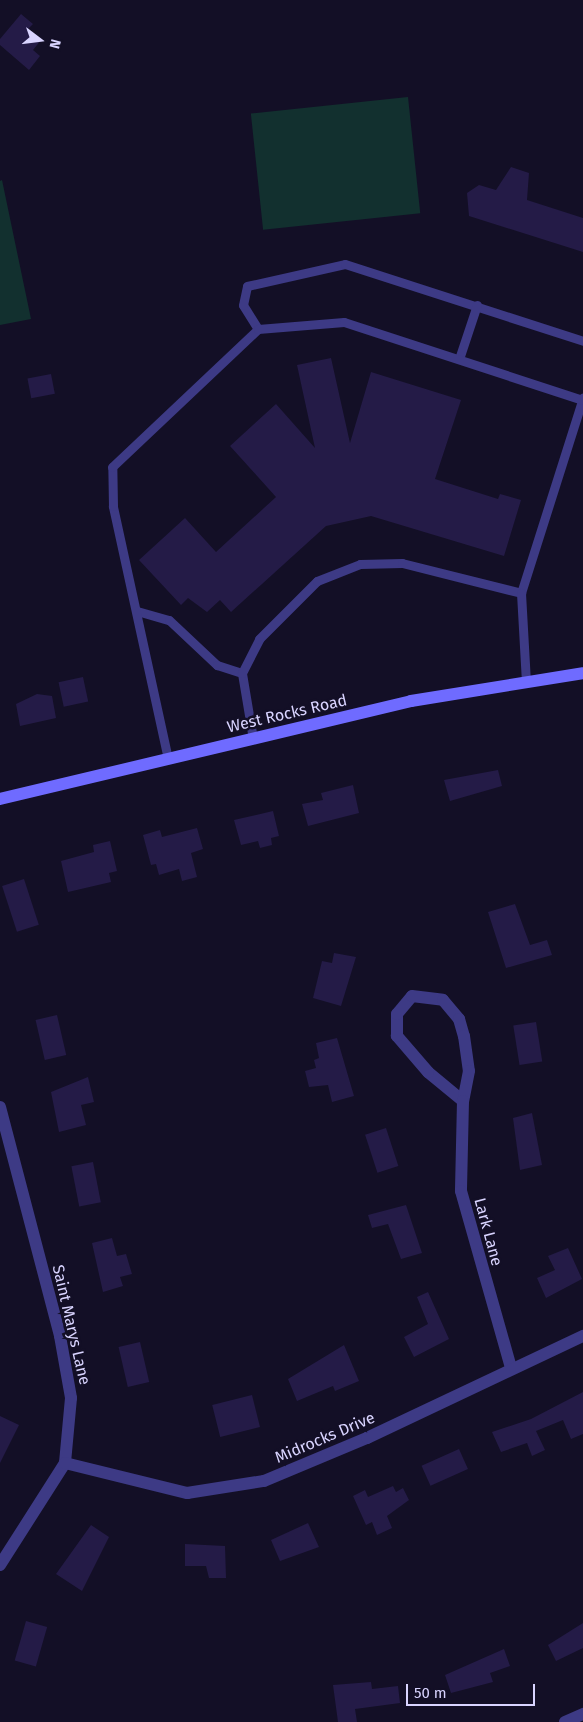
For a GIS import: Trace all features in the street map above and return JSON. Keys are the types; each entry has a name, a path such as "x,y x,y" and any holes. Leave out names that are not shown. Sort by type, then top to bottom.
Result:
{"main road":[{"name":"West Rocks Road","path":"0,799 411,701 583,673"}],"street":[{"name":"Lark Lane","path":"463,1101 417,1061 397,1036 397,1014 412,996 443,1000 459,1019 469,1071 463,1101 460,1158 465,1217 511,1368"},
{"name":"Saint Marys Lane","path":"0,1107 2,1122 60,1336 71,1398 65,1463 0,1565"},
{"name":"Midrocks Drive","path":"65,1463 187,1493 264,1481 368,1438 511,1368 583,1336"},
{"path":"565,1722 583,1714"}],"lane":[{"path":"258,329 243,305 247,286 345,264 477,305 583,341"},
{"path":"459,359 477,305"},
{"path":"168,759 114,506 112,467 258,329 344,322 583,399 521,593 526,682"},
{"path":"253,739 242,673 259,639 318,581 360,564 402,563 521,593"},
{"path":"137,611 169,620 217,664 242,673"}],"green space":[{"path":"408,97 420,213 263,230 251,114"},
{"path":"2,180 31,319 0,325 0,181"}],"building":[{"path":"21,14 33,24 28,29 41,40 33,50 40,56 29,70 0,45 0,39"},
{"path":"511,167 529,173 527,200 583,218 583,252 469,216 467,193 479,185 496,190"},
{"path":"331,358 350,443 371,372 461,400 435,479 498,499 500,494 521,500 504,556 371,516 326,526 231,612 220,600 207,612 188,598 181,605 139,560 185,518 216,552 276,497 230,446 276,404 315,448 297,365"},
{"path":"51,374 55,394 31,398 27,379"},
{"path":"83,677 88,701 64,707 59,682"},
{"path":"37,694 52,696 56,718 20,726 16,704"},
{"path":"498,770 502,786 450,801 444,780"},
{"path":"353,785 359,813 308,826 302,804 323,800 321,793"},
{"path":"273,811 279,836 271,838 272,845 260,848 258,841 241,845 234,820"},
{"path":"197,828 203,849 191,853 197,877 182,881 179,869 159,875 156,864 151,865 143,835 160,830 162,837"},
{"path":"110,841 117,871 109,873 111,882 68,892 61,861 94,852 93,845"},
{"path":"24,879 39,925 17,932 2,886"},
{"path":"515,904 530,945 547,940 552,955 506,968 488,912"},
{"path":"334,953 356,957 341,1006 313,998 322,961 332,963"},
{"path":"57,1015 66,1055 45,1060 36,1020"},
{"path":"536,1022 542,1062 520,1065 513,1026"},
{"path":"337,1038 354,1096 332,1102 328,1085 309,1087 305,1071 316,1068 314,1060 319,1058 316,1043"},
{"path":"88,1077 94,1102 81,1105 86,1125 59,1132 51,1092"},
{"path":"532,1113 542,1165 520,1170 513,1118"},
{"path":"386,1128 398,1166 377,1173 365,1135"},
{"path":"93,1162 101,1202 79,1206 71,1166"},
{"path":"406,1205 422,1253 401,1259 388,1224 372,1228 368,1215"},
{"path":"112,1238 117,1256 126,1254 132,1274 120,1277 123,1286 103,1292 92,1243"},
{"path":"568,1248 582,1279 546,1298 537,1278 555,1270 548,1256"},
{"path":"428,1292 449,1339 414,1357 404,1337 428,1324 417,1297"},
{"path":"140,1342 149,1382 128,1387 119,1347"},
{"path":"344,1345 359,1381 335,1391 333,1386 297,1401 288,1379"},
{"path":"583,1392 583,1434 571,1439 563,1420 536,1431 545,1450 532,1456 527,1443 501,1452 492,1432 531,1419"},
{"path":"252,1395 260,1427 220,1437 212,1405"},
{"path":"0,1416 19,1425 0,1463"},
{"path":"459,1449 468,1469 430,1486 422,1466"},
{"path":"393,1486 396,1492 403,1488 409,1500 387,1516 392,1528 377,1535 372,1522 366,1525 353,1496 365,1490 368,1497"},
{"path":"308,1523 319,1547 280,1561 271,1540"},
{"path":"91,1525 109,1537 82,1591 56,1574"},
{"path":"185,1544 225,1546 226,1578 209,1578 206,1566 185,1566"},
{"path":"26,1621 47,1627 36,1666 15,1660"},
{"path":"583,1623 583,1648 556,1661 548,1645"},
{"path":"504,1649 510,1666 490,1673 493,1682 451,1693 445,1675"},
{"path":"371,1682 372,1689 398,1686 400,1703 355,1709 357,1722 338,1722 333,1685"}]}
